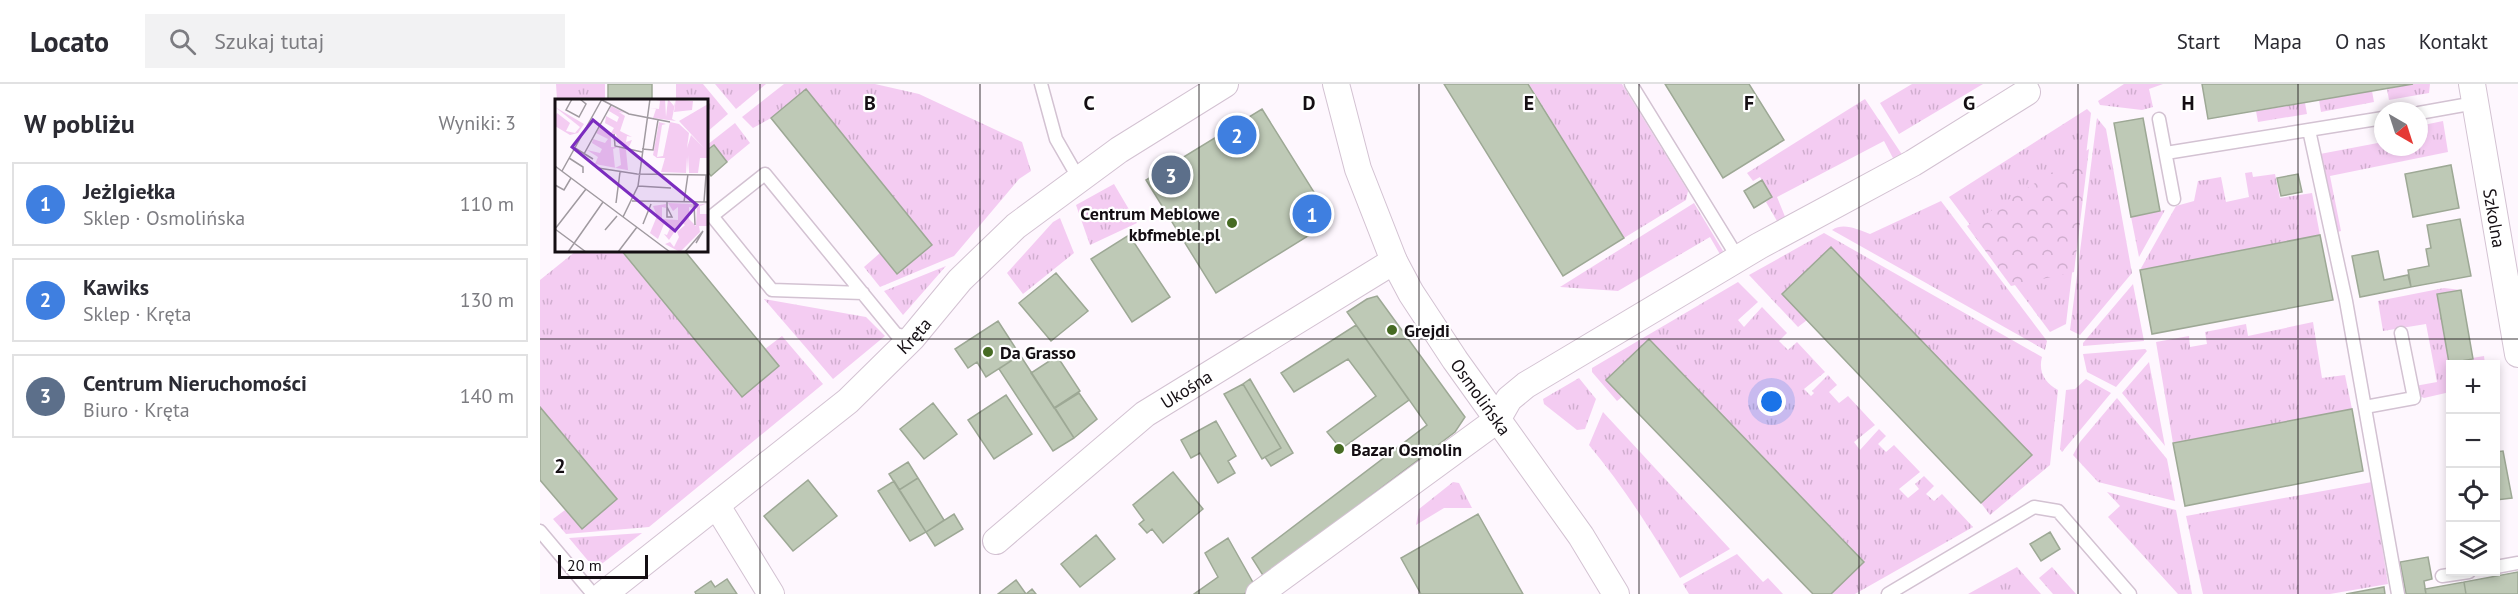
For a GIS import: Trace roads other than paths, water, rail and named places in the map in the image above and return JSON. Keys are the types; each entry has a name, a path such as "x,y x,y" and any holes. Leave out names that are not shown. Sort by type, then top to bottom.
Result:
{"street":[{"name":"Kręta","path":"604,594 848,401 912,338 960,280 1016,226 1119,150 1225,84"},
{"name":"Osmolińska","path":"1336,84 1358,169 1394,261 1411,293 1497,420 1581,536 1616,594"},
{"path":"1258,594 1497,420 1509,399 1526,385 1738,258 1913,163 2027,92"},
{"name":"Szkolna","path":"2474,94 2518,354"},
{"name":"Ukośna","path":"996,541 1146,414 1394,261"},
{"path":"717,506 771,594"}],"lane":[{"path":"1041,84 1056,139 1079,179"},
{"path":"1631,84 1738,258"},
{"path":"2428,109 2474,94"},
{"path":"2159,119 2174,199"},
{"path":"2166,153 2374,119"},
{"path":"2309,130 2346,301 2398,594"},
{"path":"863,293 771,290 712,216 765,174 863,293 896,334 912,338"},
{"path":"2365,407 2414,398 2401,333"},
{"path":"1888,594 2034,507 2058,511 2130,594"},
{"path":"540,531 593,594"},
{"path":"2500,566 2518,563"},
{"path":"2442,576 2446,575"}],"place":[{"name":"Kawiks","path":"1237,135"},
{"name":"Centrum Nieruchomości","path":"1171,175"},
{"name":"JeżIgiełka","path":"1312,214"},
{"name":"Centrum Meblowe kbfmeble.pl","path":"1232,223"},
{"name":"Grejdi","path":"1392,330"},
{"name":"Da Grasso","path":"988,352"},
{"name":"Bazar Osmolin","path":"1339,449"}]}
